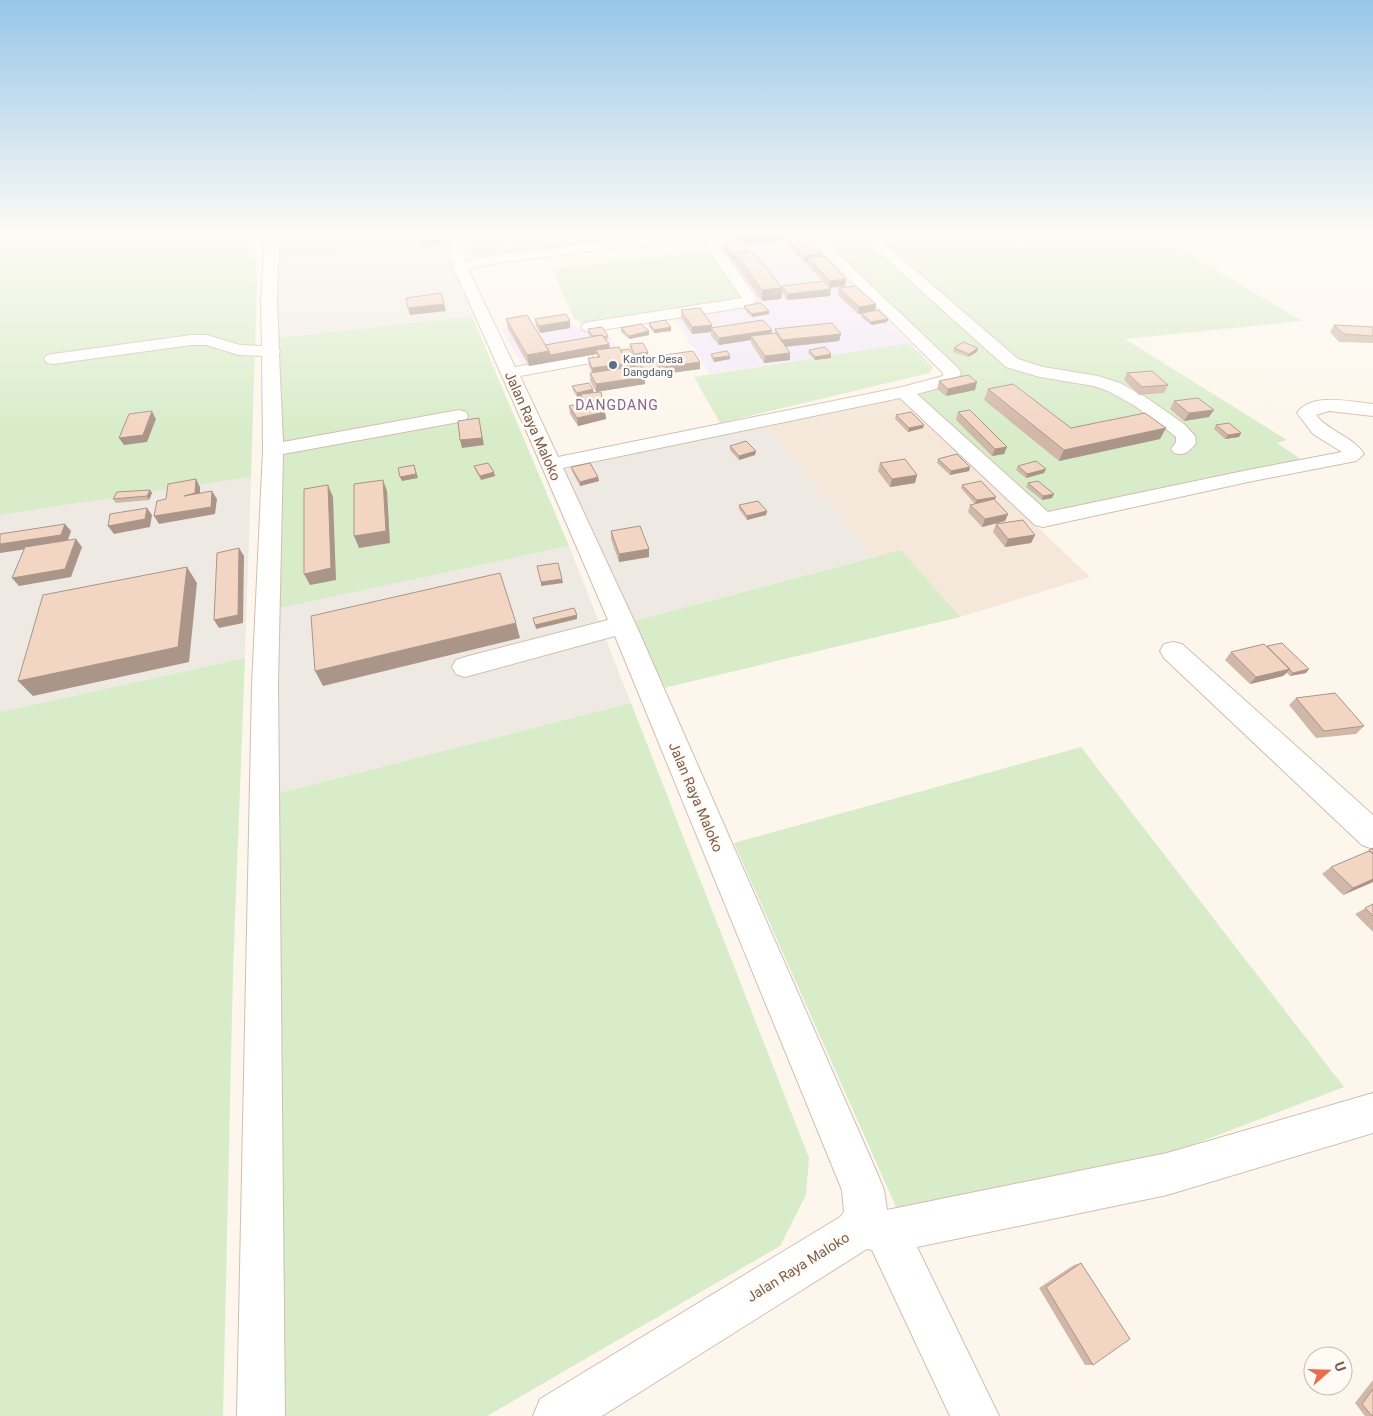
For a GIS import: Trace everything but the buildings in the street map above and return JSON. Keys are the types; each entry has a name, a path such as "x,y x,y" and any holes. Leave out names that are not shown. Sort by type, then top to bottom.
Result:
{"street":[{"path":"261,1416 265,684 274,450 269,300"},
{"name":"Jalan Raya Maloko","path":"474,300 623,625 863,1190 866,1215 874,1229 558,1416"},
{"path":"589,327 749,300"},
{"path":"550,465 904,392 951,379 952,372 878,300"},
{"path":"940,300 1012,363 1040,372 1098,381 1127,393 1177,428 1185,436 1186,443 1180,449"},
{"path":"53,359 191,340 207,340 239,350 272,352"},
{"path":"509,373 585,360"},
{"path":"904,392 1043,520 1248,476 1349,457 1354,454 1351,450 1310,421 1306,413 1311,409 1320,407 1373,410"},
{"path":"274,450 459,416"},
{"path":"465,667 623,625"},
{"path":"1173,651 1373,835"},
{"path":"975,1416 874,1229 1167,1174 1373,1113"}],"shaded area":[{"path":"269,300 466,300 472,316 268,339"},
{"path":"755,300 867,300 909,343 710,374 673,316 759,306"},
{"path":"566,319 578,329 602,326 619,351 524,367 501,329"},
{"path":"893,390 1090,577 960,617 901,551 874,557 765,424"},
{"path":"765,424 874,557 634,621 563,470"},
{"path":"251,477 245,658 0,712 0,515"},
{"path":"569,546 631,703 264,797 266,611"}],"green space":[{"path":"0,300 256,300 251,477 0,515"},
{"path":"566,300 744,300 586,324 574,319"},
{"path":"883,300 1267,300 1302,321 1125,339 1287,440 1277,443 1302,460 1037,515 906,389 959,376"},
{"path":"472,316 569,546 266,611 268,339"},
{"path":"909,343 933,367 929,373 720,423 694,377"},
{"path":"901,550 960,617 664,688 634,621"},
{"path":"245,658 233,971 223,1416 0,1416 0,712"},
{"path":"631,703 809,1158 806,1195 780,1246 487,1416 261,1416 264,797"},
{"path":"1081,747 1344,1087 1019,1211 901,1218 734,843"}],"place":[{"name":"Kantor Desa Dangdang","path":"613,365"}],"district":[{"name":"DANGDANG","path":"617,405"}]}
